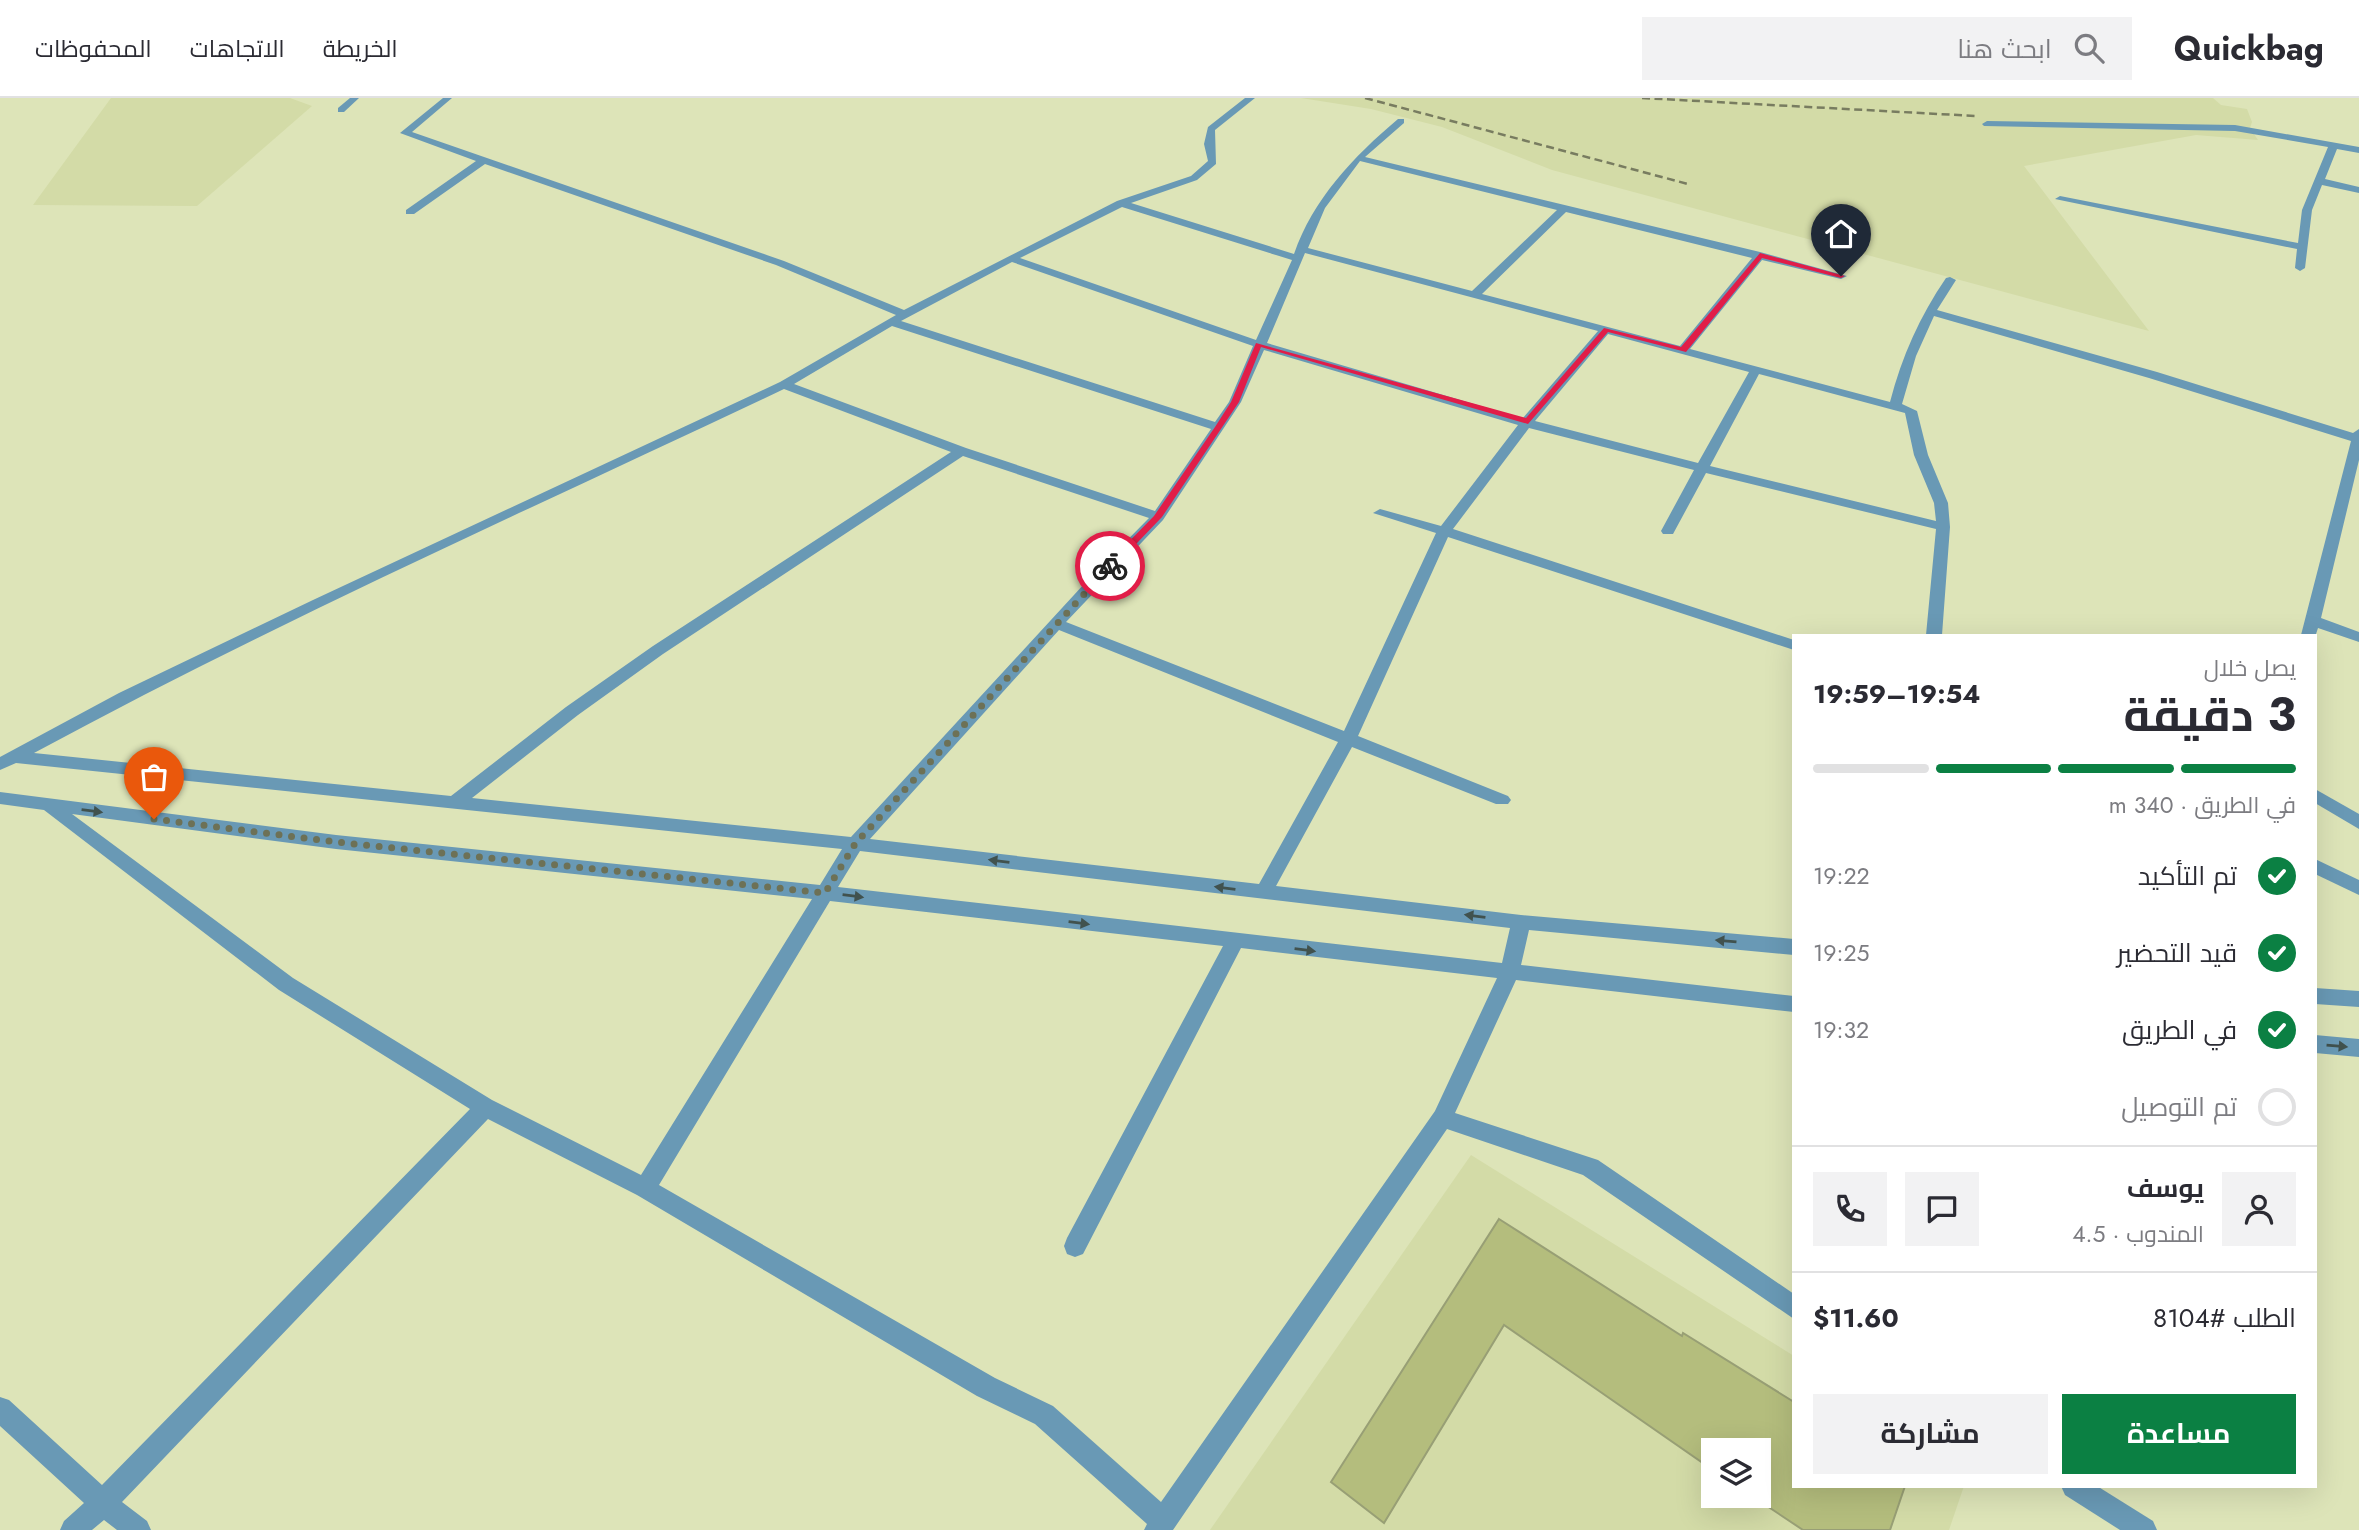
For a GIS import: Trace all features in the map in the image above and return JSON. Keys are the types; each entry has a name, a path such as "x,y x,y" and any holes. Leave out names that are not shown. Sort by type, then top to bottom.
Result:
{"street":[{"path":"341,110 355,98"},
{"path":"448,98 405,133 780,263 904,314"},
{"path":"7,761 125,697 344,590 784,385 904,314 1121,203 1194,178 1213,162 1209,144 1212,129 1222,117 1251,98"},
{"path":"645,1188 855,844 1059,624 1090,586 1158,517 1235,402 1320,208 1358,158 1401,121"},
{"path":"1987,124 2235,128 2359,149"},
{"path":"2300,268 2306,210 2334,145"},
{"path":"1358,158 1841,276"},
{"path":"410,212 484,160"},
{"path":"2319,181 2359,190"},
{"path":"2060,199 2301,247"},
{"path":"1121,203 1299,254 1475,294 1911,411"},
{"path":"1475,294 1563,209"},
{"path":"1683,350 1760,255"},
{"path":"1013,260 1259,344 1702,470 1943,527"},
{"path":"1911,411 1895,406 1906,361 1930,311 1950,280"},
{"path":"1930,311 2358,437 2353,485 2310,628 2359,637"},
{"path":"891,322 1219,427"},
{"path":"1264,892 1348,739 1444,531 1528,421 1606,329"},
{"path":"1668,531 1756,369"},
{"path":"784,385 961,451 1158,517"},
{"path":"1911,411 1921,455 1941,503 1943,527 1934,634"},
{"path":"453,804 572,711 658,650 961,451"},
{"path":"1380,513 1444,531 1792,644"},
{"path":"1059,624 1502,800"},
{"path":"7,761 855,844 1521,922 1792,947"},
{"path":"2317,796 2359,823"},
{"path":"0,798 336,842 825,893 1509,974 1792,1004"},
{"path":"50,806 286,984 485,1107 645,1188 964,1375 1044,1415 1160,1525 1442,1118 1509,974 1521,922"},
{"path":"2317,867 2359,888"},
{"path":"1075,1246 1235,942"},
{"path":"2317,996 2359,999"},
{"path":"2317,1044 2359,1048"},
{"path":"73,1530 103,1503 485,1107"},
{"path":"1442,1118 1590,1167 1792,1307"},
{"path":"0,1409 103,1503 138,1530"},
{"path":"2077,1488 2144,1530"}],"shaded area":[{"path":"111,98 290,98 312,106 197,206 33,205"},
{"path":"1301,98 2213,98 2221,105 2247,109 2252,122 2250,128 2258,140 2196,135 2024,166 2149,331 1552,170 1442,127 1371,109"},
{"path":"1471,1155 1792,1355 1792,1488 1963,1488 1949,1530 1210,1530"}],"building":[{"path":"1499,1219 1682,1336 1683,1333 1792,1401 1792,1488 1904,1488 1890,1530 1803,1530 1770,1508 1771,1438 1701,1438 1701,1462 1504,1325 1384,1523 1331,1482"}],"railway":[{"path":"1365,98 1688,184"},
{"path":"1642,98 1976,116"}],"way so far":[{"path":"154,819 336,842 825,893 855,844 1110,566"}],"route":[{"path":"1110,566 1158,517 1219,427 1235,402 1259,344 1412,390 1528,421 1606,329 1683,350 1760,255 1841,276"}]}
